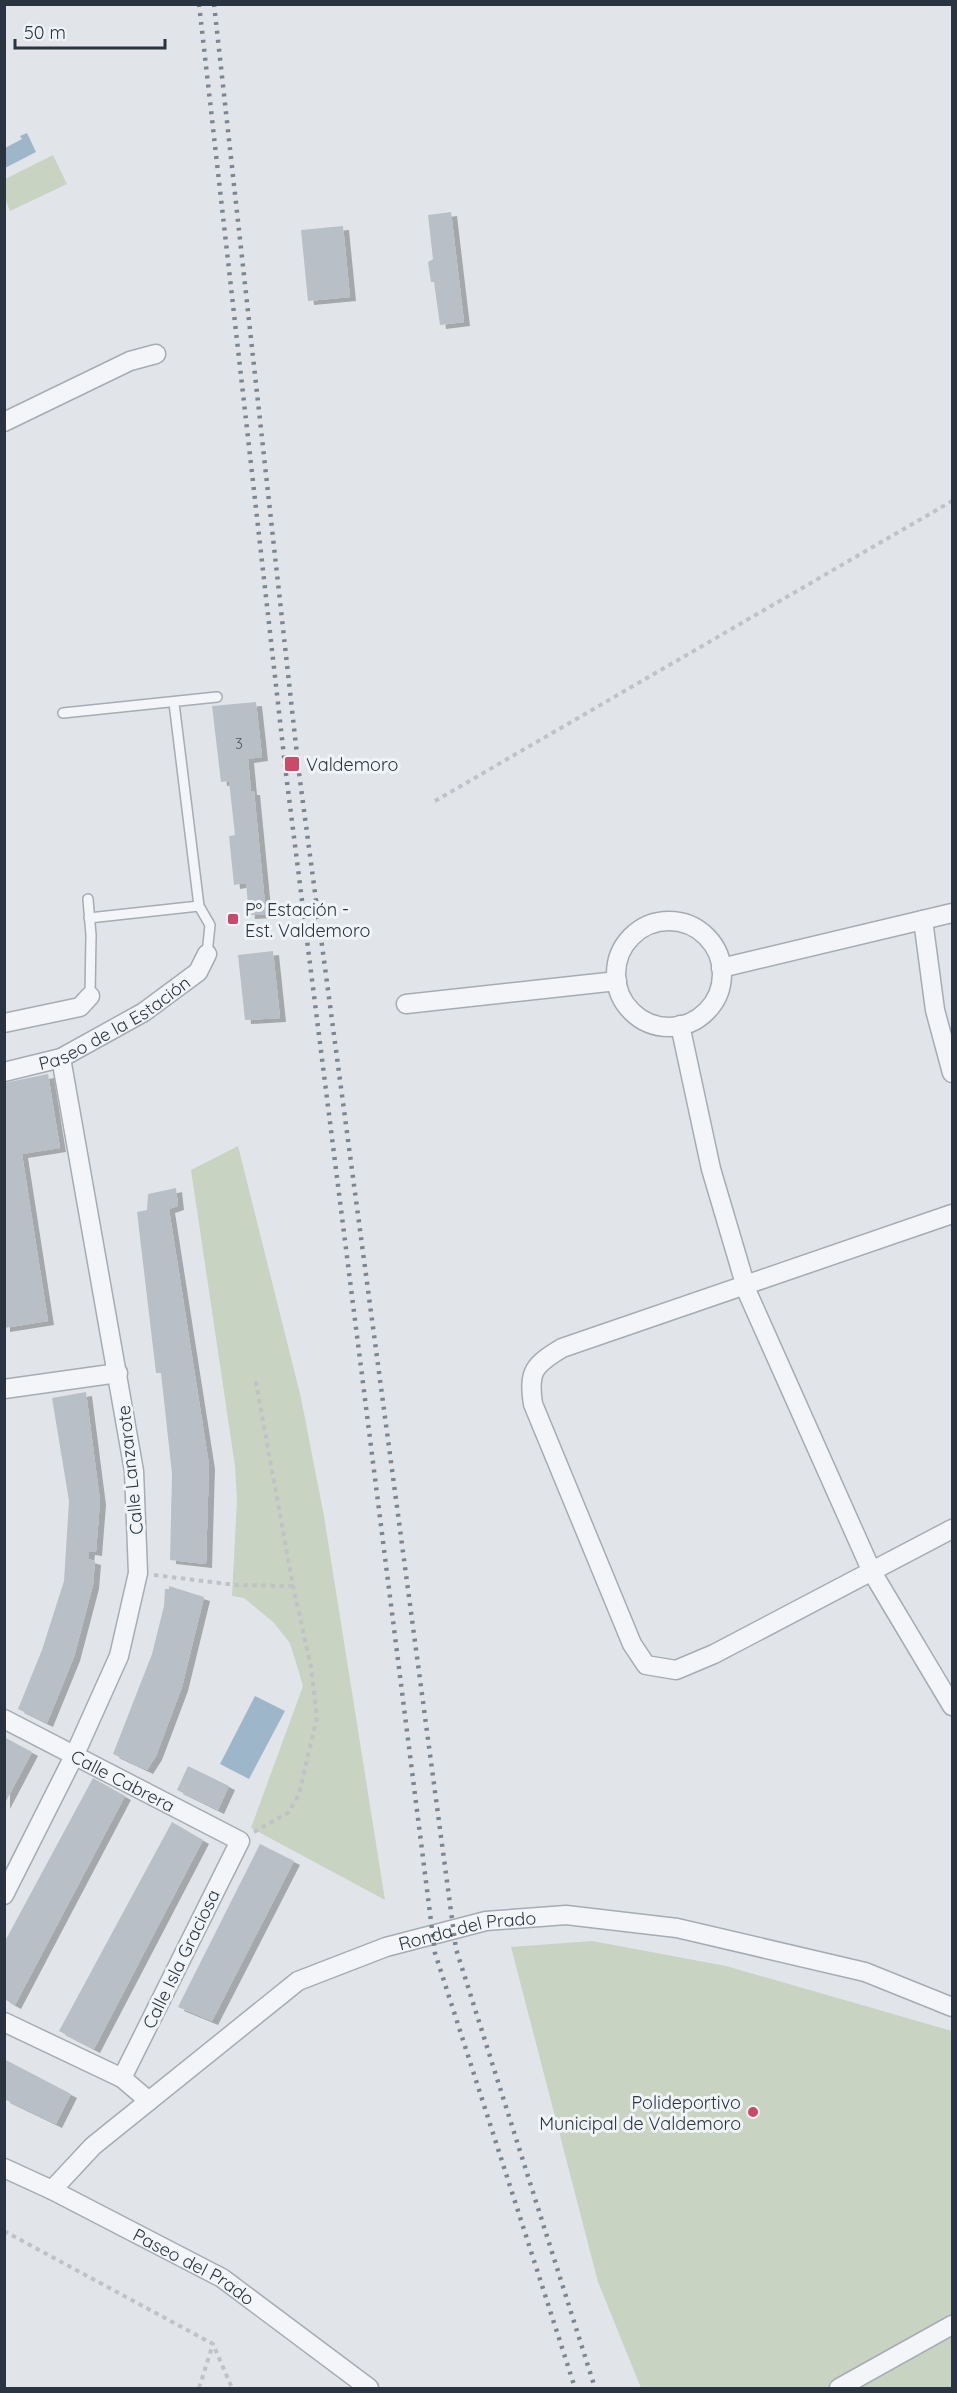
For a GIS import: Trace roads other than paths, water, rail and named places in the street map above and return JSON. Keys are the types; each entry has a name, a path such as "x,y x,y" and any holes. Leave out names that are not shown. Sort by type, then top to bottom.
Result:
{"street":[{"path":"4,422 130,361 156,354"},
{"path":"721,968 952,913"},
{"path":"923,920 935,1010 952,1073"},
{"path":"660,922 677,922 694,927 707,938 717,952 721,968 721,986 714,1002 703,1015 671,1027 654,1025 638,1017 625,1005 616,971 620,954 629,939 643,928 660,922"},
{"name":"Paseo de la Estación","path":"4,1072 61,1058 144,1012 198,972 207,954"},
{"path":"406,1004 617,981"},
{"name":"Paseo de la Estación","path":"4,1023 80,1007 90,996"},
{"path":"680,1025 711,1169 746,1285 786,1382 872,1572 952,1706"},
{"name":"Calle Lanzarote","path":"4,1895 75,1754 118,1656 138,1573 134,1471 61,1058"},
{"path":"952,1214 562,1348 539,1362 530,1381 533,1404 632,1644 646,1665 676,1670 714,1654 952,1529"},
{"path":"4,1389 118,1373"},
{"name":"Calle Cabrera","path":"4,1719 240,1841"},
{"name":"Calle Isla Graciosa","path":"122,2078 240,1841"},
{"name":"Ronda del Prado","path":"52,2190 93,2146 298,1981 386,1947 486,1921 566,1915 676,1928 865,1972 952,2007"},
{"path":"4,2022 122,2078 149,2101"},
{"name":"Paseo del Prado","path":"4,2168 52,2190 222,2278 369,2388"},
{"path":"839,2388 952,2325"}],"lane":[{"path":"63,713 217,697"},
{"path":"174,703 199,906 210,925 207,954"},
{"path":"88,899 90,996"},
{"path":"89,918 199,906"}],"water":[{"path":"27,133 36,152 5,168 5,148 22,139 20,136"},
{"path":"255,1696 285,1711 249,1779 220,1764"}],"railway":[{"path":"199,4 286,774 435,1953 575,2388"},
{"path":"214,4 299,773 456,1949 595,2388"}],"place":[{"name":"Valdemoro","path":"292,764"},
{"name":"Pº Estación - Est. Valdemoro","path":"233,919"},
{"name":"Polideportivo Municipal de Valdemoro","path":"753,2112"}]}
